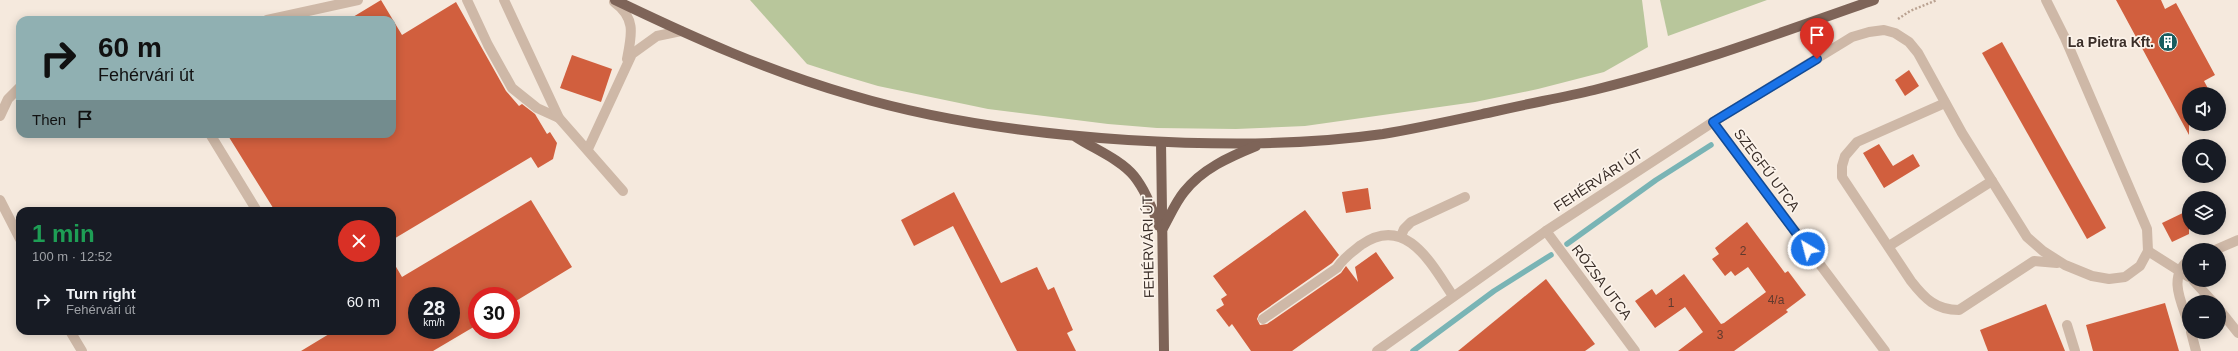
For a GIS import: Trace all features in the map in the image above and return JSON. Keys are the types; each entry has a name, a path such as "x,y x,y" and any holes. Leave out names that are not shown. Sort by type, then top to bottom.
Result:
{"main road":[{"path":"615,0 681,31 770,68 849,95 895,107 993,126 1074,136 1161,142 1259,144 1327,140 1384,133 1595,89 1727,51 1874,0"},
{"path":"1074,136 1123,166 1134,176 1148,198 1161,232"},
{"name":"FEHÉRVÁRI ÚT","path":"1161,142 1161,232 1164,351"},
{"path":"1161,232 1183,193 1198,177 1226,158 1259,144"}],"street":[{"path":"285,16 358,0"},
{"path":"467,0 488,45 512,88 537,108 559,118"},
{"path":"504,0 559,118 588,149 623,191"},
{"path":"612,0 624,9 630,18 631,38 624,70"},
{"path":"1945,103 1857,142 1845,156 1842,166 1842,177 1919,291 1937,306 1946,310 1959,310 1971,304 2034,261 2046,261 2065,265 2092,276 2109,279 2125,277 2140,266 2148,251 2147,229 2065,38 2046,0"},
{"path":"1884,30 1894,33 1909,42 1918,53 1945,103 2027,237 2043,251 2065,265"},
{"name":"FEHÉRVÁRI ÚT","path":"1377,351 1390,347 1453,296 1546,230 1713,122 1852,37 1884,30"},
{"path":"588,149 632,54 657,36 681,31"},
{"path":"0,116 8,99 16,91"},
{"name":"SZEGFŰ UTCA","path":"1713,122 1885,351"},
{"path":"212,138 255,207"},
{"path":"1889,246 1992,181"},
{"path":"1401,236 1404,229 1411,222 1465,197"},
{"path":"0,200 16,231"},
{"name":"RÓZSA UTCA","path":"1546,230 1635,351"},
{"path":"1263,319 1337,268 1344,258 1368,240 1384,235 1401,236 1416,245 1453,296"},
{"path":"2226,245 2238,240"},
{"path":"2148,251 2182,272"},
{"path":"2182,267 2179,270 2176,286 2182,304"},
{"path":"2199,287 2207,295"},
{"path":"2226,318 2238,333"},
{"path":"2067,325 2075,351"},
{"path":"72,335 82,351"},
{"path":"2193,339 2196,351"}],"path":[{"path":"1884,30 1910,11 1937,0"}],"green space":[{"path":"750,0 1642,0 1648,47 1604,72 1538,89 1475,102 1305,126 1236,129 1157,128 1108,124 988,109 878,86 841,75 807,64"},
{"path":"1660,0 1767,0 1668,36"}],"building":[{"path":"381,0 391,16 355,16"},
{"name":"La Pietra Kft.","path":"2116,0 2161,0 2165,9 2176,3 2215,75 2204,81 2207,87 2182,87 2182,122"},
{"path":"456,2 506,91 519,106 522,104 535,114 547,134 550,132 557,143 553,159 538,168 531,157 396,238 396,207 273,207 229,138 396,138 396,25 402,35"},
{"path":"2002,42 2106,228 2087,239 1982,53"},
{"path":"572,55 612,69 601,102 560,88"},
{"path":"1909,70 1919,86 1905,96 1895,80"},
{"path":"1879,144 1893,166 1913,154 1920,166 1884,188 1863,153"},
{"path":"1368,188 1371,209 1346,213 1342,192"},
{"path":"954,192 1001,283 1037,267 1048,290 1054,287 1073,330 1067,333 1076,351 1017,351 953,226 914,246 901,220"},
{"path":"531,200 572,267 520,299 520,287 468,287 468,330 460,335 460,287 408,287 408,339 453,339 433,351 301,351 327,335 396,335 396,267 402,277"},
{"path":"1305,210 1339,255 1332,263 1259,314 1257,319 1260,325 1267,324 1341,273 1346,266 1358,282 1355,267 1376,252 1394,278 1292,351 1251,351 1232,324 1229,327 1216,310 1224,305 1221,299 1227,295 1213,276"},
{"path":"2182,213 2182,235 2187,235 2172,242 2162,223"},
{"path":"1747,222 1785,273 1788,271 1806,295 1786,310 1788,312 1734,351 1678,351 1703,332 1685,307 1655,328 1635,301 1652,289 1656,295 1684,274 1721,324 1724,323 1766,292 1748,267 1735,276 1731,271 1725,276 1712,259 1719,254 1715,248"},
{"path":"1546,279 1595,344 1585,351 1458,351"},
{"path":"2165,303 2179,351 2093,351 2086,325"},
{"path":"2046,304 2065,351 1988,351 1980,330"}],"waterway":[{"path":"1567,244 1656,180 1711,145"},
{"path":"1413,351 1494,291 1551,255"}],"place":[{"name":"La Pietra Kft.","path":"2168,42"}],"route":[{"path":"1808,249 1713,122 1817,59"}]}
